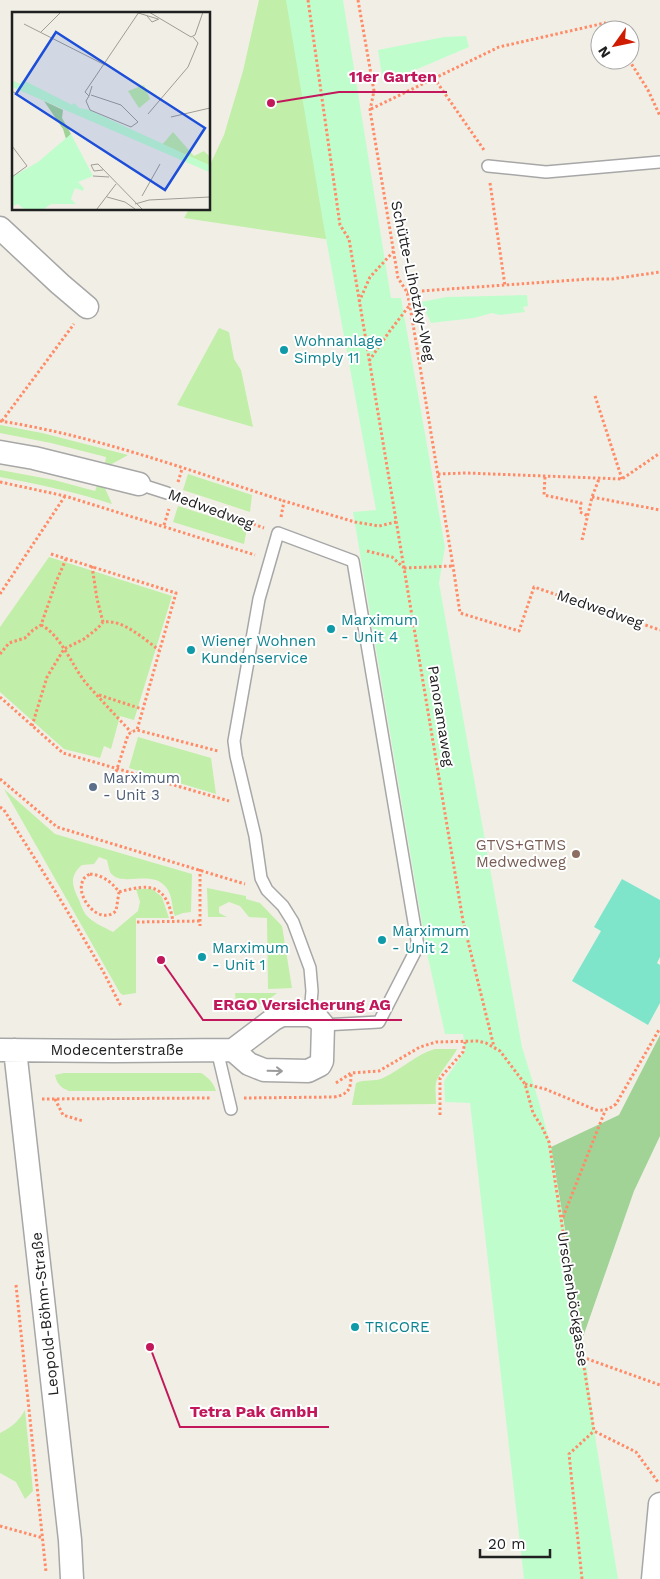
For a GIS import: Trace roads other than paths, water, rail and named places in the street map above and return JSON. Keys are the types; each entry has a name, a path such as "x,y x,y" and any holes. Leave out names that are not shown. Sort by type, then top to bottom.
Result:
{"street":[{"path":"0,228 86,307"},
{"name":"Medwedweg","path":"0,452 34,458 139,484"},
{"path":"282,1015 317,1020 322,1061 320,1065 308,1071 264,1070 249,1064 225,1050 282,1015"},
{"name":"Modecenterstraße","path":"7,1050 225,1050"},
{"name":"Leopold-Böhm-Straße","path":"7,1050 20,1099 70,1540 72,1579"},
{"path":"652,1579 660,1504"}],"lane":[{"path":"488,166 546,172 660,162"},
{"name":"Medwedweg","path":"139,484 167,492"},
{"path":"278,533 353,560 418,946 379,1022 317,1020 310,968 293,922 283,906 267,890 261,878 255,836 234,741 259,599 278,533"},
{"path":"225,1050 230,1103"}],"place":[{"name":"11er Garten","path":"271,103"},
{"name":"Wohnanlage Simply 11","path":"284,350"},
{"name":"Marximum - Unit 4","path":"331,629"},
{"name":"Wiener Wohnen Kundenservice","path":"191,650"},
{"name":"Marximum - Unit 3","path":"93,787"},
{"name":"GTVS+GTMS Medwedweg","path":"576,854"},
{"name":"Marximum - Unit 2","path":"382,940"},
{"name":"Marximum - Unit 1","path":"202,957"},
{"name":"ERGO Versicherung AG","path":"161,960"},
{"name":"TRICORE","path":"355,1327"},
{"name":"Tetra Pak GmbH","path":"150,1347"}]}
